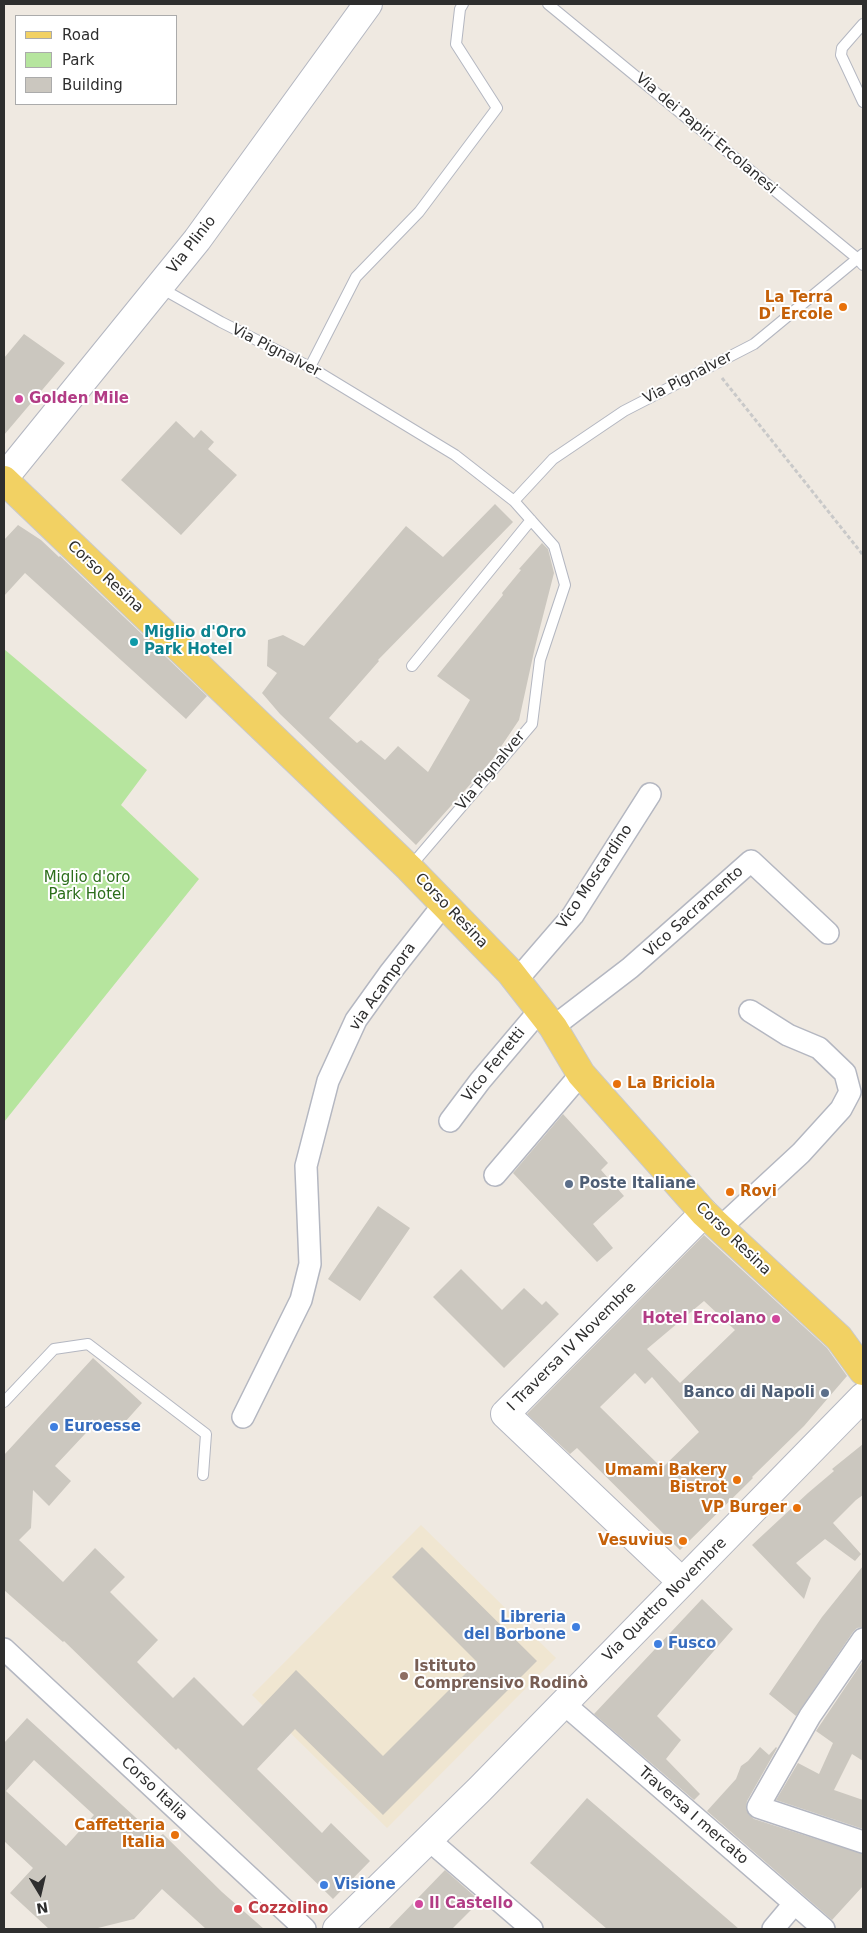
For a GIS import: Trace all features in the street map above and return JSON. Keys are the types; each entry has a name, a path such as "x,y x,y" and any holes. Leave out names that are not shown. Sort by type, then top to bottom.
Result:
{"main road":[{"name":"Corso Resina","path":"4,479 409,868 510,972 547,1019 581,1074 712,1220 839,1338 863,1371"}],"street":[{"name":"Via Plinio","path":"4,479 197,240 368,4"},
{"name":"Vico Moscardino","path":"516,981 573,915 650,794"},
{"name":"Vico Sacramento","path":"547,1019 630,968 751,861 828,933"},
{"name":"via Acampora","path":"243,1417 301,1300 310,1264 306,1166 328,1081 356,1020 389,974 444,904"},
{"path":"712,1220 801,1153 841,1109 850,1092 844,1073 819,1048 788,1036 750,1011"},
{"name":"Vico Ferretti","path":"450,1121 480,1081 547,1019"},
{"path":"495,1175 581,1074"},
{"name":"I Traversa IV Novembre","path":"682,1582 505,1414 712,1220"},
{"name":"Via Quattro Novembre","path":"337,1929 429,1840 863,1397"},
{"path":"863,1639 810,1716 758,1807 863,1842"},
{"name":"Corso Italia","path":"4,1648 305,1929"},
{"name":"Traversa I mercato","path":"563,1704 824,1929"},
{"path":"429,1840 532,1929"},
{"path":"773,1929 794,1904"}],"lane":[{"path":"310,367 356,277 419,212 496,108 456,44 462,4"},
{"name":"Via dei Papiri Ercolanesi","path":"548,4 861,259"},
{"path":"863,24 842,48 841,55 863,102"},
{"name":"Via Pignalver","path":"514,502 553,459 624,411 754,344 861,259"},
{"name":"Via Pignalver","path":"159,287 221,322 310,367 455,455 514,502 554,546 565,585 540,660 532,724 409,868"},
{"path":"412,666 531,520"},
{"path":"4,1402 54,1349 88,1344 206,1434 203,1475"}],"path":[{"path":"713,366 863,555"}],"shaded area":[{"name":"Istituto Comprensivo Rodinò","path":"421,1525 556,1658 387,1828 252,1695"}],"green space":[{"name":"Miglio d'oro Park Hotel","path":"4,649 147,770 121,805 199,879 4,1122"}],"building":[{"name":"Golden Mile","path":"24,334 65,363 4,435 4,358"},
{"path":"176,421 194,438 201,430 214,442 208,449 237,475 181,535 121,480"},
{"path":"495,504 513,522 378,660 329,718 357,743 361,740 385,760 398,746 428,772 470,700 437,676 503,595 502,593 521,570 519,569 542,543 548,549 554,573 519,720 492,760 416,845 280,714 262,693 277,673 267,666 268,640 283,635 304,646 406,526 443,557"},
{"name":"Miglio d'Oro Park Hotel","path":"18,525 41,540 60,556 207,696 186,719 25,573 4,596 4,540"},
{"name":"Poste Italiane","path":"563,1114 608,1163 601,1170 624,1196 593,1224 613,1248 597,1262 513,1173"},
{"path":"378,1206 410,1228 360,1301 328,1279"},
{"path":"704,1235 827,1348 847,1376 804,1426 680,1550 577,1448 570,1454 527,1414","holes":["704,1301 735,1330 680,1383 647,1349","635,1373 645,1384 652,1377 699,1432 662,1468 600,1407"]},
{"path":"461,1269 502,1310 524,1288 542,1305 546,1301 559,1314 504,1368 433,1297"},
{"path":"93,1358 142,1403 116,1432 99,1419 55,1466 71,1481 49,1506 33,1490 31,1528 19,1540 63,1582 95,1548 125,1577 110,1592 158,1640 137,1662 173,1698 194,1677 243,1726 296,1670 383,1756 477,1662 392,1577 422,1547 537,1661 383,1815 295,1729 257,1769 322,1833 331,1823 370,1861 333,1899 178,1748 176,1750 64,1641 4,1590 4,1455"},
{"path":"863,1444 863,1495 833,1523 861,1554 855,1561 825,1539 796,1563 811,1578 804,1599 752,1545 834,1471 832,1469"},
{"path":"863,1566 863,1627 857,1628 853,1632 796,1716 769,1694 822,1617"},
{"path":"702,1599 733,1629 657,1716 681,1740 666,1759 700,1794 694,1800 594,1714"},
{"path":"863,1661 863,1761 852,1754 834,1790 863,1800 863,1829 776,1800 798,1763 819,1774 833,1743 816,1731"},
{"path":"27,1718 158,1838 163,1834 222,1892 264,1929 206,1929 162,1889 134,1919 94,1929 49,1929 10,1893 33,1868 4,1841 4,1743","holes":["34,1760 94,1815 66,1846 6,1791"]},
{"path":"760,1747 769,1755 777,1748 747,1801 746,1808 749,1815 754,1819 863,1854 863,1886 832,1920 707,1811 736,1779 741,1766"},
{"path":"587,1798 739,1929 607,1929 530,1863"},
{"path":"445,1870 480,1901 452,1929 388,1929"}],"place":[{"name":"La Terra D' Ercole","path":"843,307"},
{"name":"Golden Mile","path":"19,399"},
{"name":"Miglio d'Oro Park Hotel","path":"134,642"},
{"name":"La Briciola","path":"617,1084"},
{"name":"Poste Italiane","path":"569,1184"},
{"name":"Rovi","path":"730,1192"},
{"name":"Hotel Ercolano","path":"776,1319"},
{"name":"Banco di Napoli","path":"825,1393"},
{"name":"Euroesse","path":"54,1427"},
{"name":"Umami Bakery Bistrot","path":"737,1480"},
{"name":"VP Burger","path":"797,1508"},
{"name":"Vesuvius","path":"683,1541"},
{"name":"Libreria del Borbone","path":"576,1627"},
{"name":"Fusco","path":"658,1644"},
{"name":"Istituto Comprensivo Rodinò","path":"404,1676"},
{"name":"Caffetteria Italia","path":"175,1835"},
{"name":"Visione","path":"324,1885"},
{"name":"Il Castello","path":"419,1904"},
{"name":"Cozzolino","path":"238,1909"}]}
